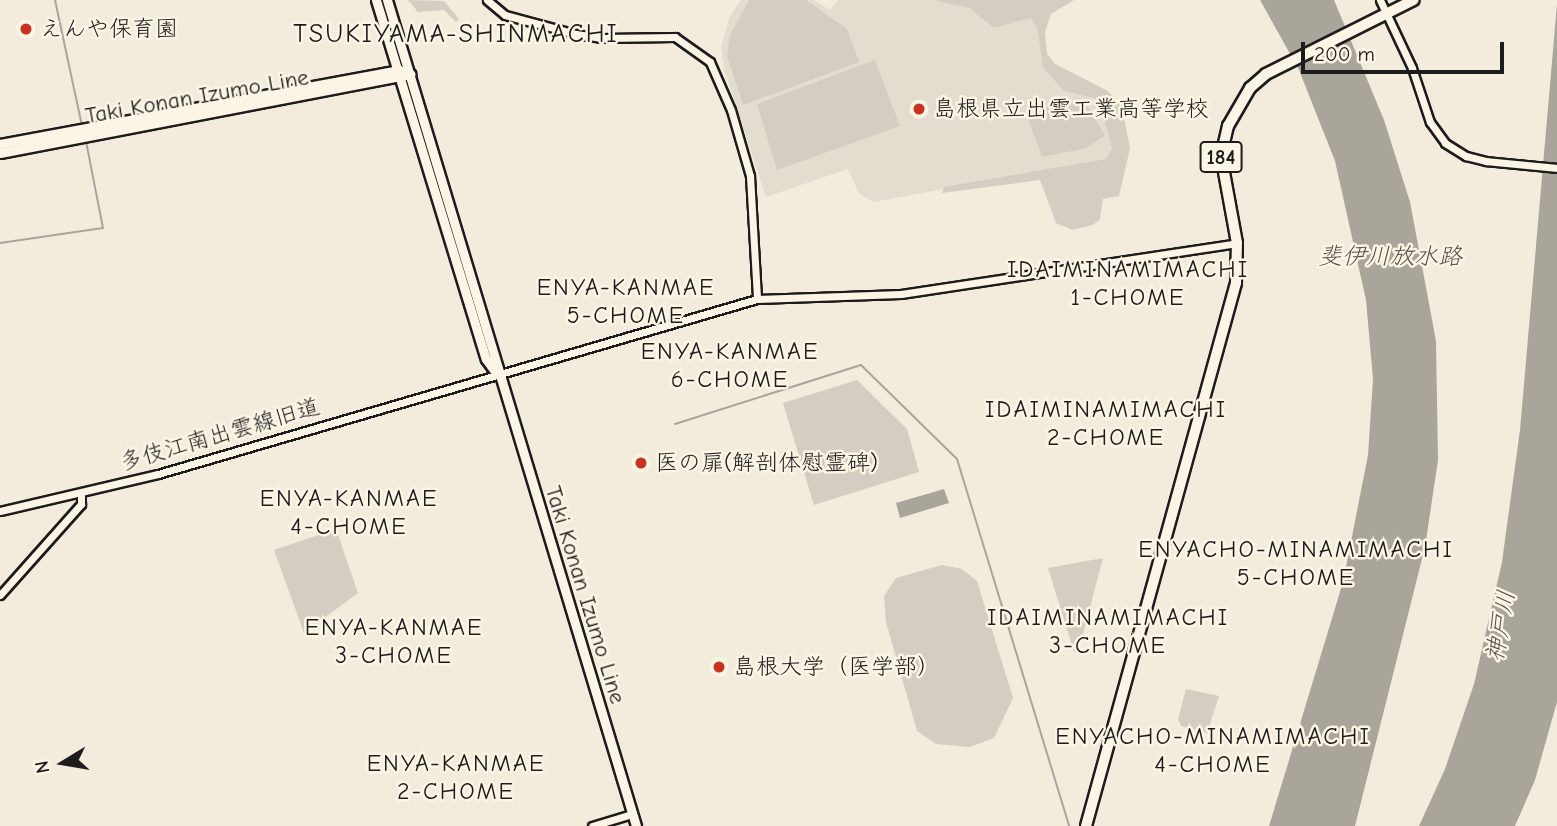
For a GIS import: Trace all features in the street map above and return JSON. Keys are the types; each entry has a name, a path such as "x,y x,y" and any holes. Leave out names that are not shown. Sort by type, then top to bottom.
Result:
{"highway":[{"name":"184","path":"1086,826 1236,283 1237,243 1221,156 1238,105 1266,74 1414,0"}],"main road":[{"path":"376,0 404,74"},
{"path":"387,0 404,74"},
{"name":"Taki Konan Izumo Line","path":"0,144 404,74"},
{"name":"Taki Konan Izumo Line","path":"0,153 404,74"},
{"name":"Taki Konan Izumo Line","path":"404,74 482,348 498,375 636,826"}],"street":[{"path":"487,0 505,15 576,34 602,38 675,37 710,62 731,110 751,176 757,299"},
{"path":"1380,0 1430,122 1445,143 1466,156 1514,165 1557,168"},
{"name":"多伎江南出雲線旧道","path":"0,511 81,493 757,299 901,295 1237,243"},
{"path":"0,595 81,504 81,493"},
{"path":"592,826 632,814"}],"shaded area":[{"path":"408,0 444,1 459,19 456,22 444,10 418,12"},
{"name":"島根県立出雲工業高等学校","path":"741,0 814,0 830,10 838,0 933,0 969,8 995,28 1031,18 1037,27 1043,68 1064,91 1098,99 1112,148 1106,159 874,202 859,194 848,169 766,197 724,69 721,47 730,16"},
{"path":"749,0 806,0 847,29 859,62 743,105 727,56 730,35"},
{"path":"933,0 1074,0 1051,14 1045,32 1047,54 1055,64 1108,91 1122,107 1130,148 1119,196 1103,199 1100,219 1093,225 1072,230 1056,223 1040,180 942,193 944,187 1106,159 1112,148 1098,99 1064,91 1043,68 1037,27 1031,18 994,28 969,8"},
{"path":"875,60 900,126 777,170 757,104"},
{"path":"1061,101 1088,107 1105,135 1087,148 1042,157 1027,116"},
{"path":"857,380 907,429 919,472 814,505 783,403"},
{"path":"336,529 358,593 304,633 274,550"},
{"path":"1103,558 1078,653 1074,652 1048,568"},
{"path":"942,565 962,569 977,581 1013,698 994,738 970,747 936,744 917,731 886,622 884,596 896,578"},
{"path":"1186,689 1219,696 1207,733 1181,726 1178,719"}],"water":[{"name":"斐伊川放水路","path":"1260,0 1334,0 1384,120 1410,202 1436,341 1438,460 1425,547 1355,826 1269,826 1343,582 1368,455 1373,379 1366,300 1335,161 1299,70"},
{"name":"神戸川","path":"1557,4 1557,702 1535,780 1515,826 1419,826 1445,769 1474,684 1502,562 1520,430"},
{"path":"944,489 949,503 900,518 896,503"}],"waterway":[{"path":"55,0 82,126"},
{"path":"0,243 103,228 86,141"},
{"path":"675,424 861,365 957,459 1069,826"}],"place":[{"name":"えんや保育園","path":"26,29"},
{"name":"島根県立出雲工業高等学校","path":"919,109"},
{"name":"医の扉(解剖体慰霊碑)","path":"641,463"},
{"name":"島根大学（医学部）","path":"719,667"}],"district":[{"name":"TSUKIYAMA-SHINMACHI","path":"456,35"},
{"name":"IDAIMINAMIMACHI 1-CHOME","path":"1128,284"},
{"name":"ENYA-KANMAE 5-CHOME","path":"626,302"},
{"name":"ENYA-KANMAE 6-CHOME","path":"730,366"},
{"name":"IDAIMINAMIMACHI 2-CHOME","path":"1106,424"},
{"name":"ENYA-KANMAE 4-CHOME","path":"349,513"},
{"name":"ENYACHO-MINAMIMACHI 5-CHOME","path":"1296,564"},
{"name":"IDAIMINAMIMACHI 3-CHOME","path":"1108,632"},
{"name":"ENYA-KANMAE 3-CHOME","path":"394,642"},
{"name":"ENYACHO-MINAMIMACHI 4-CHOME","path":"1213,751"},
{"name":"ENYA-KANMAE 2-CHOME","path":"456,778"}]}
